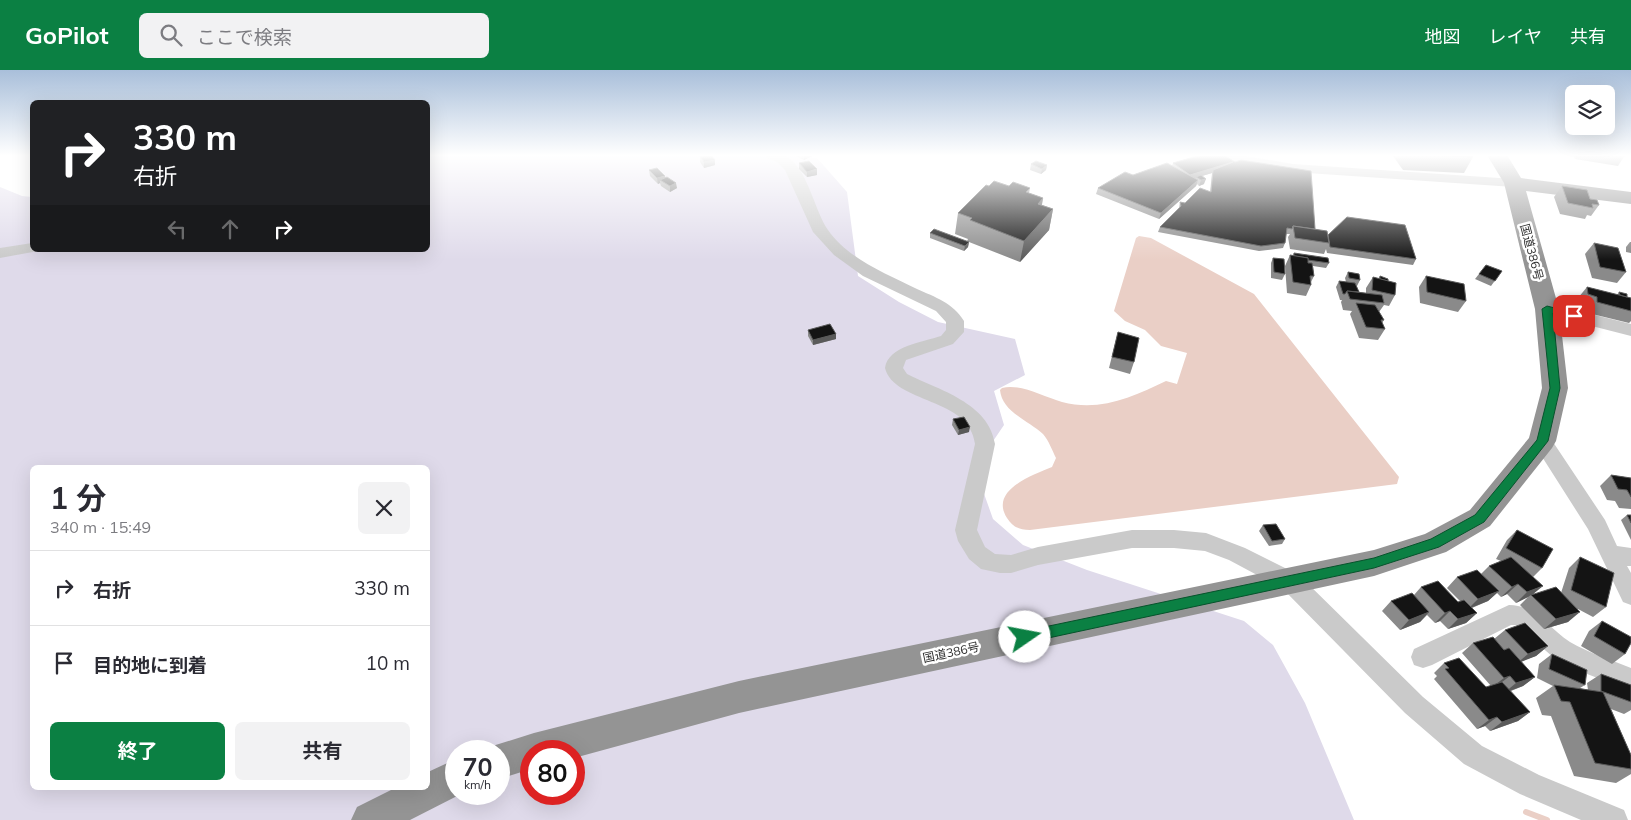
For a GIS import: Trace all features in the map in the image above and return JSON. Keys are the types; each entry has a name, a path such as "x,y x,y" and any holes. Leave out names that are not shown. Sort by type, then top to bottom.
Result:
{"highway":[{"name":"国道386号","path":"578,740 739,697 1292,582 1374,563 1435,543 1480,518 1542,441 1555,388 1547,309 1516,190"},
{"path":"1569,190 1631,198"},
{"path":"370,820 445,782"}],"street":[{"path":"801,190 821,232 840,252 868,272 942,307 955,320 955,332 947,340 900,356 894,361 893,367 895,374 900,379 963,409 980,428 985,444 966,530 968,541 977,553 989,562 1011,564 1038,556 1132,539 1174,539 1206,542 1237,554 1292,582 1414,705 1473,755 1530,785 1614,820"},
{"path":"0,253 30,248"},
{"path":"1547,309 1631,330"},
{"path":"1542,441 1597,526 1609,554 1631,595"},
{"path":"1609,554 1631,557"},
{"path":"1423,657 1514,614 1528,620 1554,645 1631,680"}],"shaded area":[{"path":"0,190 7,190 22,196 30,197 30,252 430,252 430,190 845,190 858,276 899,302 938,322 1015,339 1025,375 994,391 1004,425 985,453 982,488 993,519 1023,545 1087,570 1244,621 1273,645 1305,703 1354,820 0,820"},
{"path":"1139,236 1151,238 1254,294 1399,477 1397,484 1030,530 1019,529 1012,524 1003,508 1004,499 1008,492 1025,479 1052,467 1056,458 1043,434 1017,415 1006,404 1000,390 1002,388 1016,387 1062,402 1090,405 1103,404 1129,397 1166,381 1177,384 1187,353 1161,346 1145,330 1125,321 1114,311 1136,238"}],"building":[{"path":"981,190 1028,190 1026,192 1043,198 1038,204 1053,209 1024,241 970,220 972,218 958,213"},
{"path":"1103,190 1187,190 1161,213"},
{"path":"1198,190 1211,192 1211,190 1312,190 1315,229 1293,226 1292,229 1287,228 1285,243 1261,246 1160,227 1181,206 1180,202 1185,203"},
{"path":"1563,190 1587,190 1590,199 1597,200 1599,205 1592,204 1593,208 1568,203"},
{"path":"1347,217 1405,225 1416,259 1330,247 1328,235"},
{"path":"1293,226 1327,231 1329,243 1295,238"},
{"path":"934,229 969,242 965,246 930,233"},
{"path":"1594,243 1618,248 1626,272 1600,267"},
{"path":"1294,253 1328,258 1329,263 1294,256"},
{"path":"1290,255 1308,258 1308,263 1312,263 1314,276 1310,276 1311,285 1293,282"},
{"path":"1273,258 1284,259 1285,274 1274,272"},
{"path":"1486,265 1502,271 1495,281 1479,274"},
{"path":"1348,272 1359,274 1360,280 1349,278"},
{"path":"1380,276 1388,279 1388,281 1380,279"},
{"path":"1426,276 1464,284 1466,301 1427,292"},
{"path":"1373,277 1396,283 1395,295 1372,290"},
{"path":"1339,281 1355,283 1359,292 1347,291 1343,294"},
{"path":"1587,287 1631,298 1631,311 1597,302 1597,297 1588,294"},
{"path":"1347,291 1382,295 1384,303 1350,299"},
{"path":"1619,292 1627,294 1627,297 1620,295"},
{"path":"1356,303 1375,305 1384,320 1381,320 1385,329 1366,327"},
{"path":"830,324 836,334 813,340 808,330"},
{"path":"1118,332 1139,338 1134,362 1112,357"},
{"path":"964,417 970,427 959,430 953,419"},
{"path":"1611,475 1631,478 1631,497 1627,490 1618,489"},
{"path":"1627,515 1631,515 1631,523"},
{"path":"1276,524 1285,539 1272,541 1263,525"},
{"path":"1517,530 1553,549 1542,568 1506,548"},
{"path":"1511,557 1543,586 1527,592 1518,584 1512,587 1489,566"},
{"path":"1580,557 1614,573 1606,607 1571,590"},
{"path":"1477,570 1499,591 1478,599 1457,577"},
{"path":"1438,581 1458,602 1464,600 1477,613 1458,619 1450,611 1445,613 1421,587"},
{"path":"1556,587 1580,612 1556,619 1531,595"},
{"path":"1412,593 1429,612 1409,620 1391,601"},
{"path":"1602,621 1631,637 1631,643 1625,654 1594,636"},
{"path":"1525,623 1548,646 1528,654 1505,630"},
{"path":"1493,637 1504,650 1509,648 1535,677 1516,683 1510,676 1504,678 1473,643"},
{"path":"1552,654 1587,670 1585,685 1549,669"},
{"path":"1459,658 1486,687 1502,682 1530,712 1502,722 1497,717 1489,720 1445,669 1449,668 1444,663"},
{"path":"1601,674 1631,685 1631,702 1601,691"},
{"path":"1554,685 1603,692 1631,755 1631,769 1595,763 1570,702 1561,701"}],"waterway":[{"path":"1526,812 1547,820"}],"route":[{"path":"1025,637 1292,582 1374,563 1435,543 1480,518 1542,441 1555,388 1547,309 1574,316"}]}
